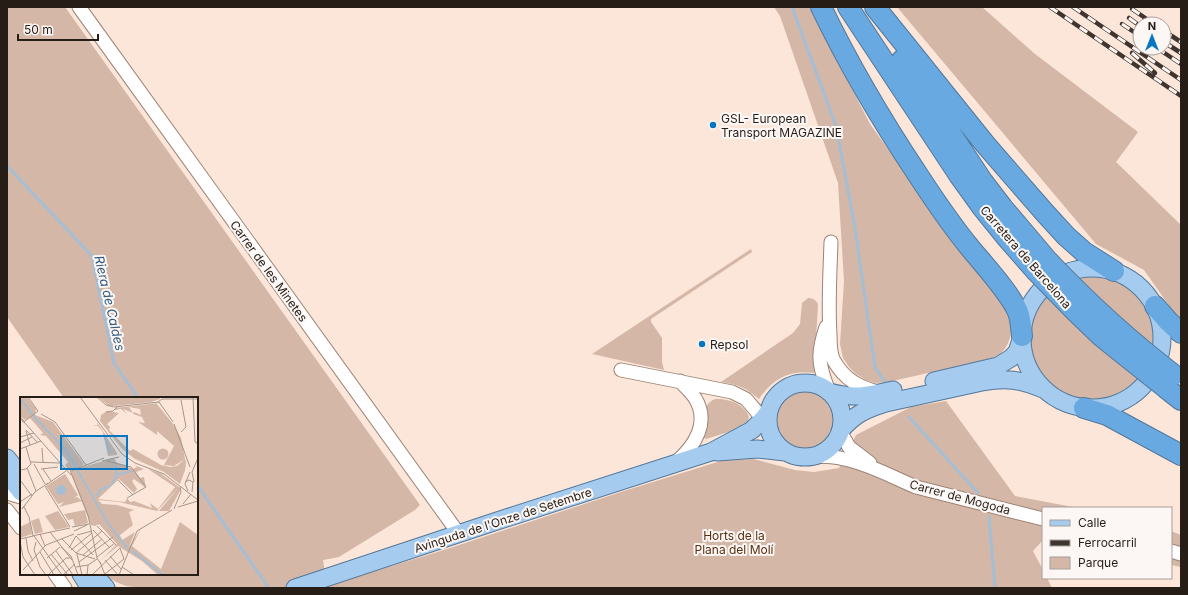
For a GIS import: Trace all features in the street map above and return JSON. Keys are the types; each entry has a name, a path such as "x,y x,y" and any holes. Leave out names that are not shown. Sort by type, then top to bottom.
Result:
{"highway":[{"path":"821,7 835,37 855,73 918,175 965,241 1013,303 1021,322 1022,336"},
{"name":"Carretera de Barcelona","path":"848,7 958,175 1002,232 1041,265"},
{"name":"Carretera de Barcelona","path":"869,7 909,71 983,182 1003,208 1041,265 1074,310 1102,337 1176,386"},
{"path":"875,7 984,144 1045,214 1084,252 1114,271"},
{"path":"1155,306 1181,333"},
{"path":"1084,408 1107,415 1181,455"}],"main road":[{"path":"840,431 855,416 873,407 993,380 1006,379 1019,381 1043,389 1062,401 1084,408 1102,408 1121,402 1142,388 1154,374 1159,361 1162,341 1161,323 1150,297 1137,284 1125,276 1114,271 1099,268 1074,269 1050,280 1033,299 1028,309 1024,321 1022,336 1022,346 1029,369 1043,389"},
{"path":"829,392 851,397 867,396 998,366 1006,362 1017,352 1022,336"},
{"path":"807,383 820,386 829,392 836,400 841,411 842,423 836,439 829,448 813,456 802,457 785,452 778,446 771,436 766,415 774,399 783,390 794,384 807,383"},
{"name":"Avinguda de l'Onze de Setembre","path":"295,588 711,452 747,433 766,415"},
{"name":"Avinguda de l'Onze de Setembre","path":"711,452 757,449 785,452"},
{"path":"7,458 20,475"},
{"path":"7,474 20,490"},
{"path":"82,575 89,588"},
{"path":"95,575 106,588"}],"street":[{"name":"Carrer de les Minetes","path":"79,7 459,534"},
{"path":"831,242 828,316 831,350 834,360 849,380 861,387 882,393"},
{"path":"828,316 819,356 822,372 829,392"},
{"path":"621,370 732,392 740,395 766,415"},
{"path":"673,464 686,454 694,443 701,423 699,405 680,381"},
{"name":"Carrer de Mogoda","path":"840,431 850,447 880,471"},
{"name":"Carrer de Mogoda","path":"813,456 843,458 916,486 1042,518"},
{"path":"7,466 17,479 20,488"},
{"path":"7,493 20,497"},
{"path":"7,510 20,527"},
{"path":"56,575 65,588"}],"green space":[{"name":"Horts de la Plana del Molí","path":"7,7 65,7 420,505 415,510 339,557 323,560 327,586 724,460 754,459 795,470 814,472 839,468 856,435 911,407 946,401 1015,496 1073,507 1042,507 1042,541 1033,551 1042,568 1042,579 1048,579 1052,588 145,588 126,586 105,575 198,575 198,397 63,397 7,317"},
{"path":"774,7 810,7 870,124 941,223 1006,308 1011,322 1011,333 1008,344 1001,353 990,359 888,382 875,383 856,374 843,358 840,344 844,281 838,183 780,16"},
{"path":"897,7 982,7 1035,54 1138,132 1116,162 1181,225 1181,318 1175,314 1144,270 1096,244"},
{"path":"751,249 752,252 651,319 651,322 662,338 662,362 664,370 592,354"},
{"path":"1091,275 1118,282 1126,286 1140,298 1150,315 1153,346 1139,336 1076,276"},
{"path":"1045,295 1088,338 1138,379 1125,389 1106,398 1085,400 1071,397 1057,391 1046,382 1037,371 1031,357 1028,343 1028,327 1032,314"},
{"path":"808,298 816,301 818,304 814,373 805,372 789,374 782,377 770,386 759,399 742,387 721,382 793,333 800,324 802,303"},
{"path":"805,383 819,386 831,394 839,406 842,420 839,434 831,446 819,454 805,457 791,454 779,446 771,434 768,420 771,406 779,394 791,386"},
{"path":"715,399 730,401 740,405 747,412 749,417 747,424 738,429 706,439 703,437 707,426 706,410 708,404"},
{"path":"1172,531 1181,535 1181,567 1172,565"}],"waterway":[{"path":"792,7 836,126 855,228 875,367 884,381"},
{"name":"Riera de Caldes","path":"7,166 92,256 114,363 137,397"},
{"path":"909,417 978,493"},
{"name":"Riera de Caldes","path":"198,486 269,588"},
{"path":"989,517 995,588"}],"railway":[{"path":"1050,7 1181,96"},
{"path":"1073,7 1181,80"},
{"path":"1132,9 1142,16"},
{"path":"1122,24 1132,31"},
{"path":"1172,36 1181,42"},
{"path":"1172,47 1181,53"},
{"path":"1135,56 1155,73"},
{"path":"1169,56 1181,64"}],"place":[{"name":"GSL- European Transport MAGAZINE","path":"713,125"},
{"name":"Repsol","path":"702,344"}]}
